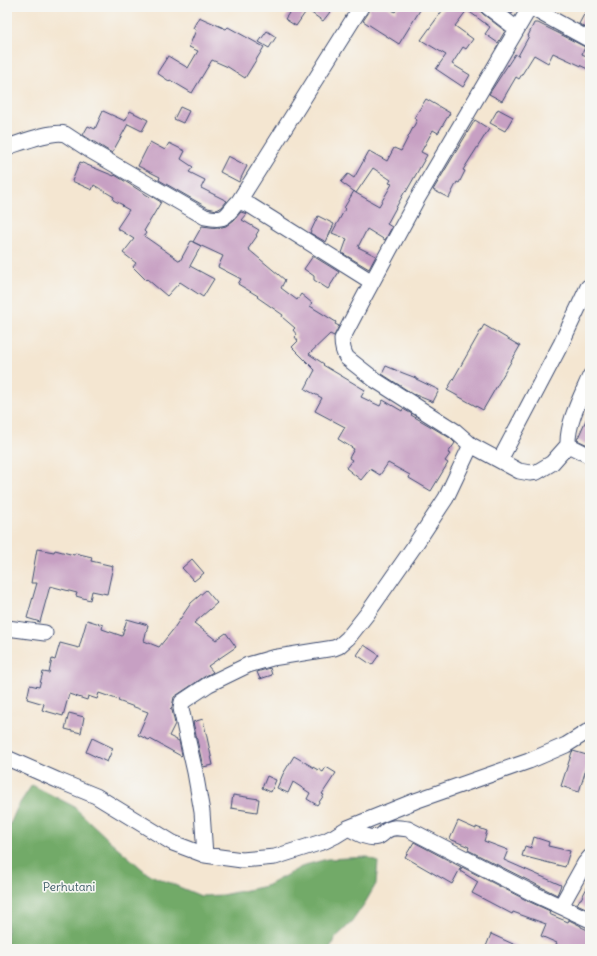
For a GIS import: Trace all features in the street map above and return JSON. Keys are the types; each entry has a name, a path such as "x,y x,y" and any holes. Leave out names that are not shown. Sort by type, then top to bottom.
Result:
{"street":[{"path":"7,147 48,134 65,134 91,151 206,217 221,219 225,217 239,201 361,7"},
{"path":"488,7 517,29"},
{"path":"590,40 530,7 416,201 342,339 342,346 346,358 375,380 455,431 471,445 519,471 530,473 537,472 552,463 568,445 569,429 590,376"},
{"path":"239,201 251,206 372,282"},
{"path":"500,460 561,344 588,287"},
{"path":"205,855 202,812 196,772 181,708 182,702 209,684 248,665 272,658 334,648 339,646 348,638 413,548 446,498 471,445"},
{"path":"568,445 590,456"},
{"path":"7,628 45,634"},
{"path":"7,758 96,796 173,843 205,855 242,860 275,857 325,841 348,828 415,801 566,745 590,730"},
{"path":"348,828 372,838 379,837 389,829 397,827 408,829 534,894 590,920"},
{"path":"561,906 585,863 590,857"}],"green space":[{"name":"Perhutani","path":"32,785 73,806 148,874 201,896 222,895 266,886 305,865 327,859 368,857 378,862 376,884 351,923 334,939 330,949 7,949 7,831 18,806"}],"building":[{"path":"293,7 323,7 330,12 323,21 307,10 296,26 285,19"},
{"path":"370,7 388,7 395,12 398,7 422,7 399,44 363,21 369,12"},
{"path":"445,7 479,7 483,14 505,31 498,43 485,34 490,27 467,10 455,26 473,39 466,49 463,47 452,64 470,75 463,87 436,69 446,55 421,40"},
{"path":"503,7 517,7 512,14"},
{"path":"588,7 590,7 590,30 579,24"},
{"path":"199,17 226,29 228,27 264,47 245,78 228,67 212,60 192,93 157,73 168,56 188,68 198,51 189,47 196,30 193,28"},
{"path":"534,23 538,23 585,47 582,54 590,58 590,70 553,53 548,63 534,55 519,79 516,77 502,101 489,94 515,54 518,56"},
{"path":"267,31 276,37 269,48 259,42"},
{"path":"426,99 450,113 438,133 433,130 421,152 427,155 387,224 392,227 385,240 367,229 358,247 376,256 369,269 342,253 347,239 332,233 345,209 344,208 354,191 341,182 348,174 354,178 369,151 387,161 394,148 401,151 417,120 414,118","holes":["373,168 391,180 389,183 392,184 379,206 356,193"]},
{"path":"180,107 189,111 183,123 174,119"},
{"path":"498,109 513,117 505,131 490,123"},
{"path":"103,111 125,121 130,111 148,120 142,131 128,124 112,153 83,135 88,126 95,129"},
{"path":"475,120 489,129 463,170 465,171 459,183 457,182 449,198 433,190"},
{"path":"150,142 165,150 169,143 185,151 181,159 193,167 189,172 205,180 201,188 227,201 217,210 208,208 159,180 160,177 138,166"},
{"path":"228,156 247,166 239,182 220,172"},
{"path":"80,162 114,176 115,175 150,197 151,196 161,202 144,231 146,233 144,236 180,261 191,241 201,246 190,266 214,279 203,297 180,282 167,296 147,279 146,280 133,267 136,263 123,253 134,239 117,228 129,210 113,200 114,197 94,185 92,190 72,181"},
{"path":"241,212 247,214 242,220 259,230 256,235 257,236 248,249 285,280 281,288 297,300 301,294 312,303 310,306 336,322 335,324 339,326 334,336 330,334 309,354 324,364 323,365 365,390 361,397 380,406 383,400 402,411 403,409 450,438 455,443 448,453 450,454 445,461 448,463 431,491 409,478 410,475 388,463 380,475 370,469 361,480 346,468 352,460 349,458 354,449 338,439 345,427 315,411 322,398 305,389 315,370 292,347 298,341 295,337 297,335 293,330 295,328 282,317 283,315 257,297 258,296 238,284 241,279 218,267 223,256 193,242 202,226 218,228 226,226"},
{"path":"318,216 334,224 326,242 310,233"},
{"path":"313,256 339,272 328,289 314,280 314,276 304,269"},
{"path":"484,325 520,346 483,410 447,390"},
{"path":"386,366 416,378 439,390 433,402 413,394 382,374"},
{"path":"590,411 590,446 577,440"},
{"path":"37,549 54,552 55,550 74,555 75,553 92,557 91,561 113,566 107,594 92,591 90,600 76,596 77,593 50,586 40,622 27,618 37,583 31,583"},
{"path":"192,559 204,573 194,581 182,568"},
{"path":"206,590 217,603 194,623 216,640 226,633 236,647 208,666 213,672 174,697 172,707 170,709 172,710 175,724 169,736 179,741 181,756 150,739 149,740 138,735 148,712 118,701 119,700 99,693 97,699 88,696 87,700 69,694 63,716 42,710 44,704 27,699 30,685 39,687 43,672 49,673 52,659 55,660 60,643 79,648 87,620 103,625 102,629 122,636 127,619 148,625 144,641 159,647 191,603"},
{"path":"364,645 379,655 372,665 357,655"},
{"path":"270,668 272,675 260,679 257,672"},
{"path":"69,713 84,717 81,733 65,729"},
{"path":"203,719 213,765 203,767 193,722"},
{"path":"92,738 113,748 107,762 86,752"},
{"path":"573,751 590,756 579,792 561,786"},
{"path":"294,756 318,770 323,772 326,767 336,773 322,794 324,795 317,805 307,799 310,793 293,782 288,793 277,788 283,774"},
{"path":"267,776 276,780 271,792 262,788"},
{"path":"233,795 259,799 257,812 231,808"},
{"path":"458,821 476,829 476,827 487,831 484,841 508,850 504,860 561,885 557,895 468,850 469,847 450,839"},
{"path":"534,837 549,842 548,846 570,851 565,867 522,856 525,846 531,848"},
{"path":"414,842 461,867 452,884 405,857"},
{"path":"462,867 550,911 549,914 568,922 569,920 590,931 590,949 554,949 557,943 541,936 546,924 513,912 512,914 472,893 478,882 460,871"},
{"path":"590,882 590,910 577,904"},
{"path":"491,934 524,949 485,949"}]}
